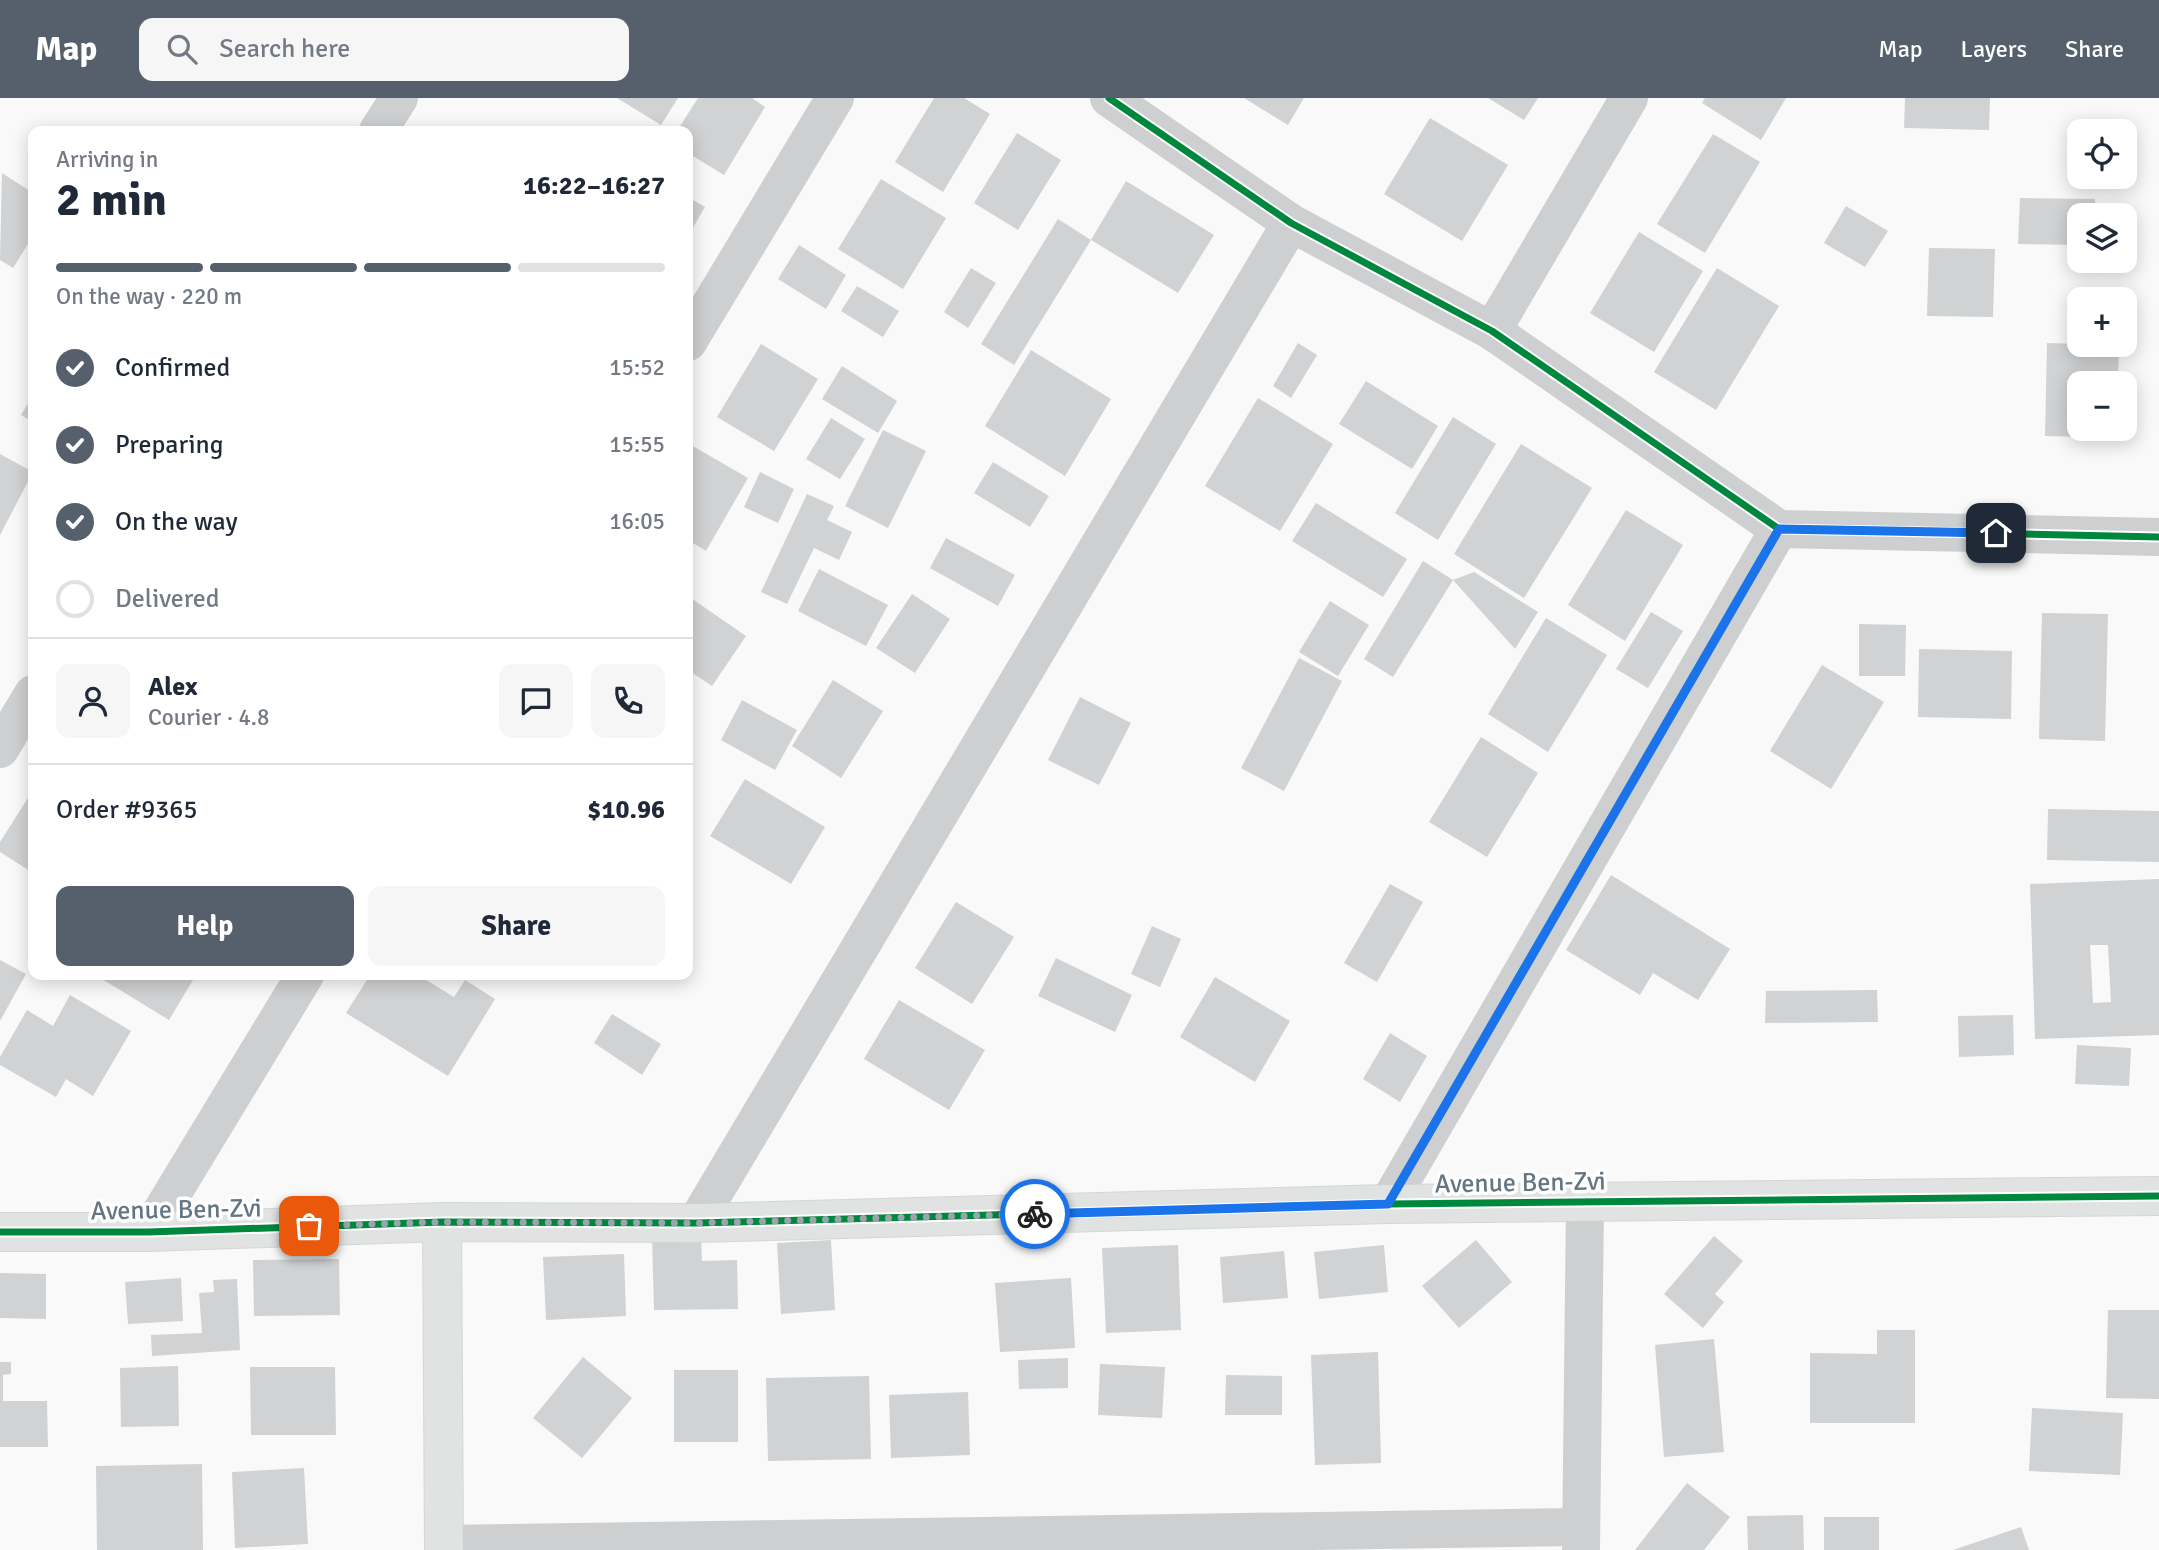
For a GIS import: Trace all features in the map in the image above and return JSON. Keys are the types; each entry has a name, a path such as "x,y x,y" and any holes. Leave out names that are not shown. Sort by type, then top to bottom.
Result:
{"street":[{"path":"381,126 398,98"},
{"path":"693,334 835,98"},
{"path":"1109,98 1291,223 1492,331 1779,529 2159,537"},
{"path":"1492,331 1629,98"},
{"path":"696,1223 1291,223"},
{"path":"1388,1204 1779,529"},
{"path":"0,748 28,702"},
{"path":"149,1232 302,980"},
{"name":"Avenue Ben-Zvi","path":"0,1232 149,1232 442,1222 696,1223 1388,1204 2159,1196"},
{"path":"442,1222 444,1547 1581,1539 1585,1203"}],"building":[{"path":"617,98 678,98 661,125"},
{"path":"698,98 752,98 765,107 724,175 693,156 693,126 680,126"},
{"path":"934,98 964,98 990,114 943,192 895,162"},
{"path":"1244,98 1304,98 1288,125"},
{"path":"1488,98 1538,98 1524,120"},
{"path":"1705,98 1786,98 1761,140 1702,103"},
{"path":"1905,98 1990,98 1989,130 1904,128"},
{"path":"1430,118 1508,165 1462,241 1384,194"},
{"path":"1017,133 1061,160 1018,230 974,203"},
{"path":"1713,134 1760,162 1705,253 1657,224"},
{"path":"2,173 28,190 28,244 13,268 0,260"},
{"path":"881,179 946,218 903,289 838,249"},
{"path":"1126,181 1214,235 1178,293 1091,240"},
{"path":"2020,198 2095,199 2095,203 2067,203 2067,245 2018,244"},
{"path":"693,200 705,207 693,227"},
{"path":"1846,206 1888,231 1865,267 1824,243"},
{"path":"1058,219 1091,240 1014,365 981,344"},
{"path":"1639,232 1703,271 1654,352 1590,313"},
{"path":"799,245 846,275 826,309 778,279"},
{"path":"1929,248 1995,249 1993,317 1927,316"},
{"path":"971,268 996,283 968,328 944,312"},
{"path":"1717,268 1779,306 1716,410 1654,372"},
{"path":"857,286 899,311 883,337 841,311"},
{"path":"1298,343 1317,355 1291,398 1273,386"},
{"path":"2047,343 2067,344 2067,357 2119,357 2118,371 2067,371 2067,437 2045,436"},
{"path":"761,344 818,379 774,451 717,417"},
{"path":"1031,350 1111,399 1065,476 985,426"},
{"path":"842,366 897,401 878,433 822,399"},
{"path":"1366,381 1438,426 1412,469 1339,424"},
{"path":"1258,398 1333,444 1280,531 1205,486"},
{"path":"28,403 28,419 21,415"},
{"path":"1453,417 1496,444 1438,540 1395,513"},
{"path":"831,418 865,439 840,479 806,459"},
{"path":"883,430 926,451 888,528 845,506"},
{"path":"1521,444 1592,488 1524,598 1454,554"},
{"path":"693,446 748,478 706,551 693,543"},
{"path":"0,454 28,469 28,482 0,535"},
{"path":"993,462 1049,496 1030,527 974,493"},
{"path":"760,472 794,489 778,523 744,507"},
{"path":"807,494 834,506 827,520 852,532 839,560 814,548 787,604 761,592"},
{"path":"1316,503 1407,559 1383,597 1292,541"},
{"path":"1626,510 1683,545 1625,641 1568,605"},
{"path":"946,538 1015,575 998,606 930,568"},
{"path":"1423,561 1453,580 1393,677 1364,659"},
{"path":"819,569 888,605 866,646 798,611"},
{"path":"1474,572 1538,612 1515,649 1453,580"},
{"path":"912,594 950,619 915,673 876,648"},
{"path":"693,599 746,636 712,686 693,673"},
{"path":"1330,601 1369,625 1338,676 1299,652"},
{"path":"1651,612 1683,631 1648,688 1616,669"},
{"path":"2042,613 2108,614 2105,741 2039,739"},
{"path":"1546,618 1607,655 1548,752 1488,714"},
{"path":"1859,624 1906,625 1905,676 1859,676"},
{"path":"1919,649 2012,651 2011,719 1918,717"},
{"path":"1299,658 1342,681 1284,791 1241,768"},
{"path":"1822,665 1884,702 1831,789 1770,751"},
{"path":"833,680 883,711 841,778 792,746"},
{"path":"1080,697 1131,723 1099,785 1048,760"},
{"path":"742,700 797,730 775,770 721,740"},
{"path":"1481,737 1538,773 1487,857 1429,822"},
{"path":"745,779 825,827 791,884 710,836"},
{"path":"28,798 28,870 0,852 0,842"},
{"path":"2048,809 2159,811 2159,862 2047,860"},
{"path":"1611,875 1730,949 1698,1000 1653,973 1640,995 1566,950"},
{"path":"2159,879 2159,1035 2035,1039 2030,884","holes":["2090,945 2108,945 2111,1002 2093,1003"]},
{"path":"1390,884 1423,902 1377,982 1344,963"},
{"path":"956,902 1014,937 972,1004 915,968"},
{"path":"1152,926 1181,939 1160,987 1131,974"},
{"path":"1056,958 1132,995 1115,1032 1038,996"},
{"path":"0,960 26,974 0,1021"},
{"path":"1215,977 1290,1021 1255,1082 1180,1037"},
{"path":"104,980 193,980 169,1020"},
{"path":"367,980 426,980 454,997 465,980 495,999 448,1076 346,1013"},
{"path":"1877,990 1878,1022 1765,1023 1766,991"},
{"path":"70,995 131,1031 93,1096 66,1079 56,1097 0,1065 0,1057 27,1010 53,1026"},
{"path":"899,1000 985,1050 949,1110 864,1059"},
{"path":"612,1014 661,1044 642,1075 594,1043"},
{"path":"2013,1015 2014,1055 1959,1057 1958,1016"},
{"path":"1390,1033 1427,1056 1400,1102 1363,1079"},
{"path":"2077,1045 2131,1048 2129,1086 2075,1084"},
{"path":"701,1235 702,1261 737,1260 738,1309 654,1310 652,1237"},
{"path":"1714,1236 1743,1261 1715,1294 1724,1302 1703,1328 1664,1294"},
{"path":"831,1240 835,1310 781,1314 777,1243"},
{"path":"1476,1240 1512,1282 1459,1328 1422,1286"},
{"path":"1178,1245 1181,1330 1106,1333 1102,1248"},
{"path":"1384,1245 1388,1292 1319,1299 1314,1252"},
{"path":"1284,1251 1288,1298 1223,1303 1220,1257"},
{"path":"624,1254 626,1316 546,1320 543,1257"},
{"path":"339,1259 340,1315 254,1316 253,1260"},
{"path":"0,1273 46,1274 46,1319 0,1318"},
{"path":"181,1278 183,1321 128,1324 125,1282"},
{"path":"1071,1278 1075,1348 1000,1352 995,1283"},
{"path":"237,1279 240,1350 152,1356 151,1335 202,1333 199,1293 214,1292 213,1280"},
{"path":"2108,1310 2159,1310 2159,1399 2106,1398"},
{"path":"1877,1330 1915,1330 1915,1423 1810,1423 1810,1353 1877,1354"},
{"path":"1714,1339 1724,1452 1664,1457 1655,1345"},
{"path":"1378,1352 1381,1463 1315,1465 1311,1355"},
{"path":"583,1357 632,1398 582,1458 533,1418"},
{"path":"1068,1358 1068,1388 1019,1389 1018,1360"},
{"path":"0,1362 11,1362 11,1374 3,1375 3,1401 47,1401 48,1447 0,1447"},
{"path":"1100,1364 1165,1367 1162,1418 1098,1415"},
{"path":"178,1366 179,1426 121,1427 120,1368"},
{"path":"250,1367 335,1367 336,1435 251,1435"},
{"path":"674,1370 738,1370 738,1442 674,1442"},
{"path":"1226,1375 1282,1376 1282,1415 1225,1415"},
{"path":"869,1376 871,1459 768,1461 766,1378"},
{"path":"968,1392 970,1455 891,1458 889,1395"},
{"path":"2032,1408 2123,1413 2120,1475 2029,1471"},
{"path":"202,1464 203,1550 97,1550 96,1466"},
{"path":"304,1468 308,1544 235,1548 232,1472"},
{"path":"1687,1483 1730,1517 1704,1550 1635,1550"},
{"path":"1803,1515 1804,1550 1748,1550 1747,1516"},
{"path":"1824,1517 1879,1517 1879,1550 1824,1550"},
{"path":"2021,1527 2029,1550 1953,1550"}],"cycle path":[{"path":"1109,98 1291,223 1492,331 1779,529 2159,537"},
{"path":"0,1232 149,1232 442,1222 696,1223 1388,1204 2159,1196"}],"way so far":[{"path":"309,1226 442,1222 696,1223 1035,1214"}],"route":[{"path":"1035,1214 1388,1204 1779,529 1996,533"}]}
